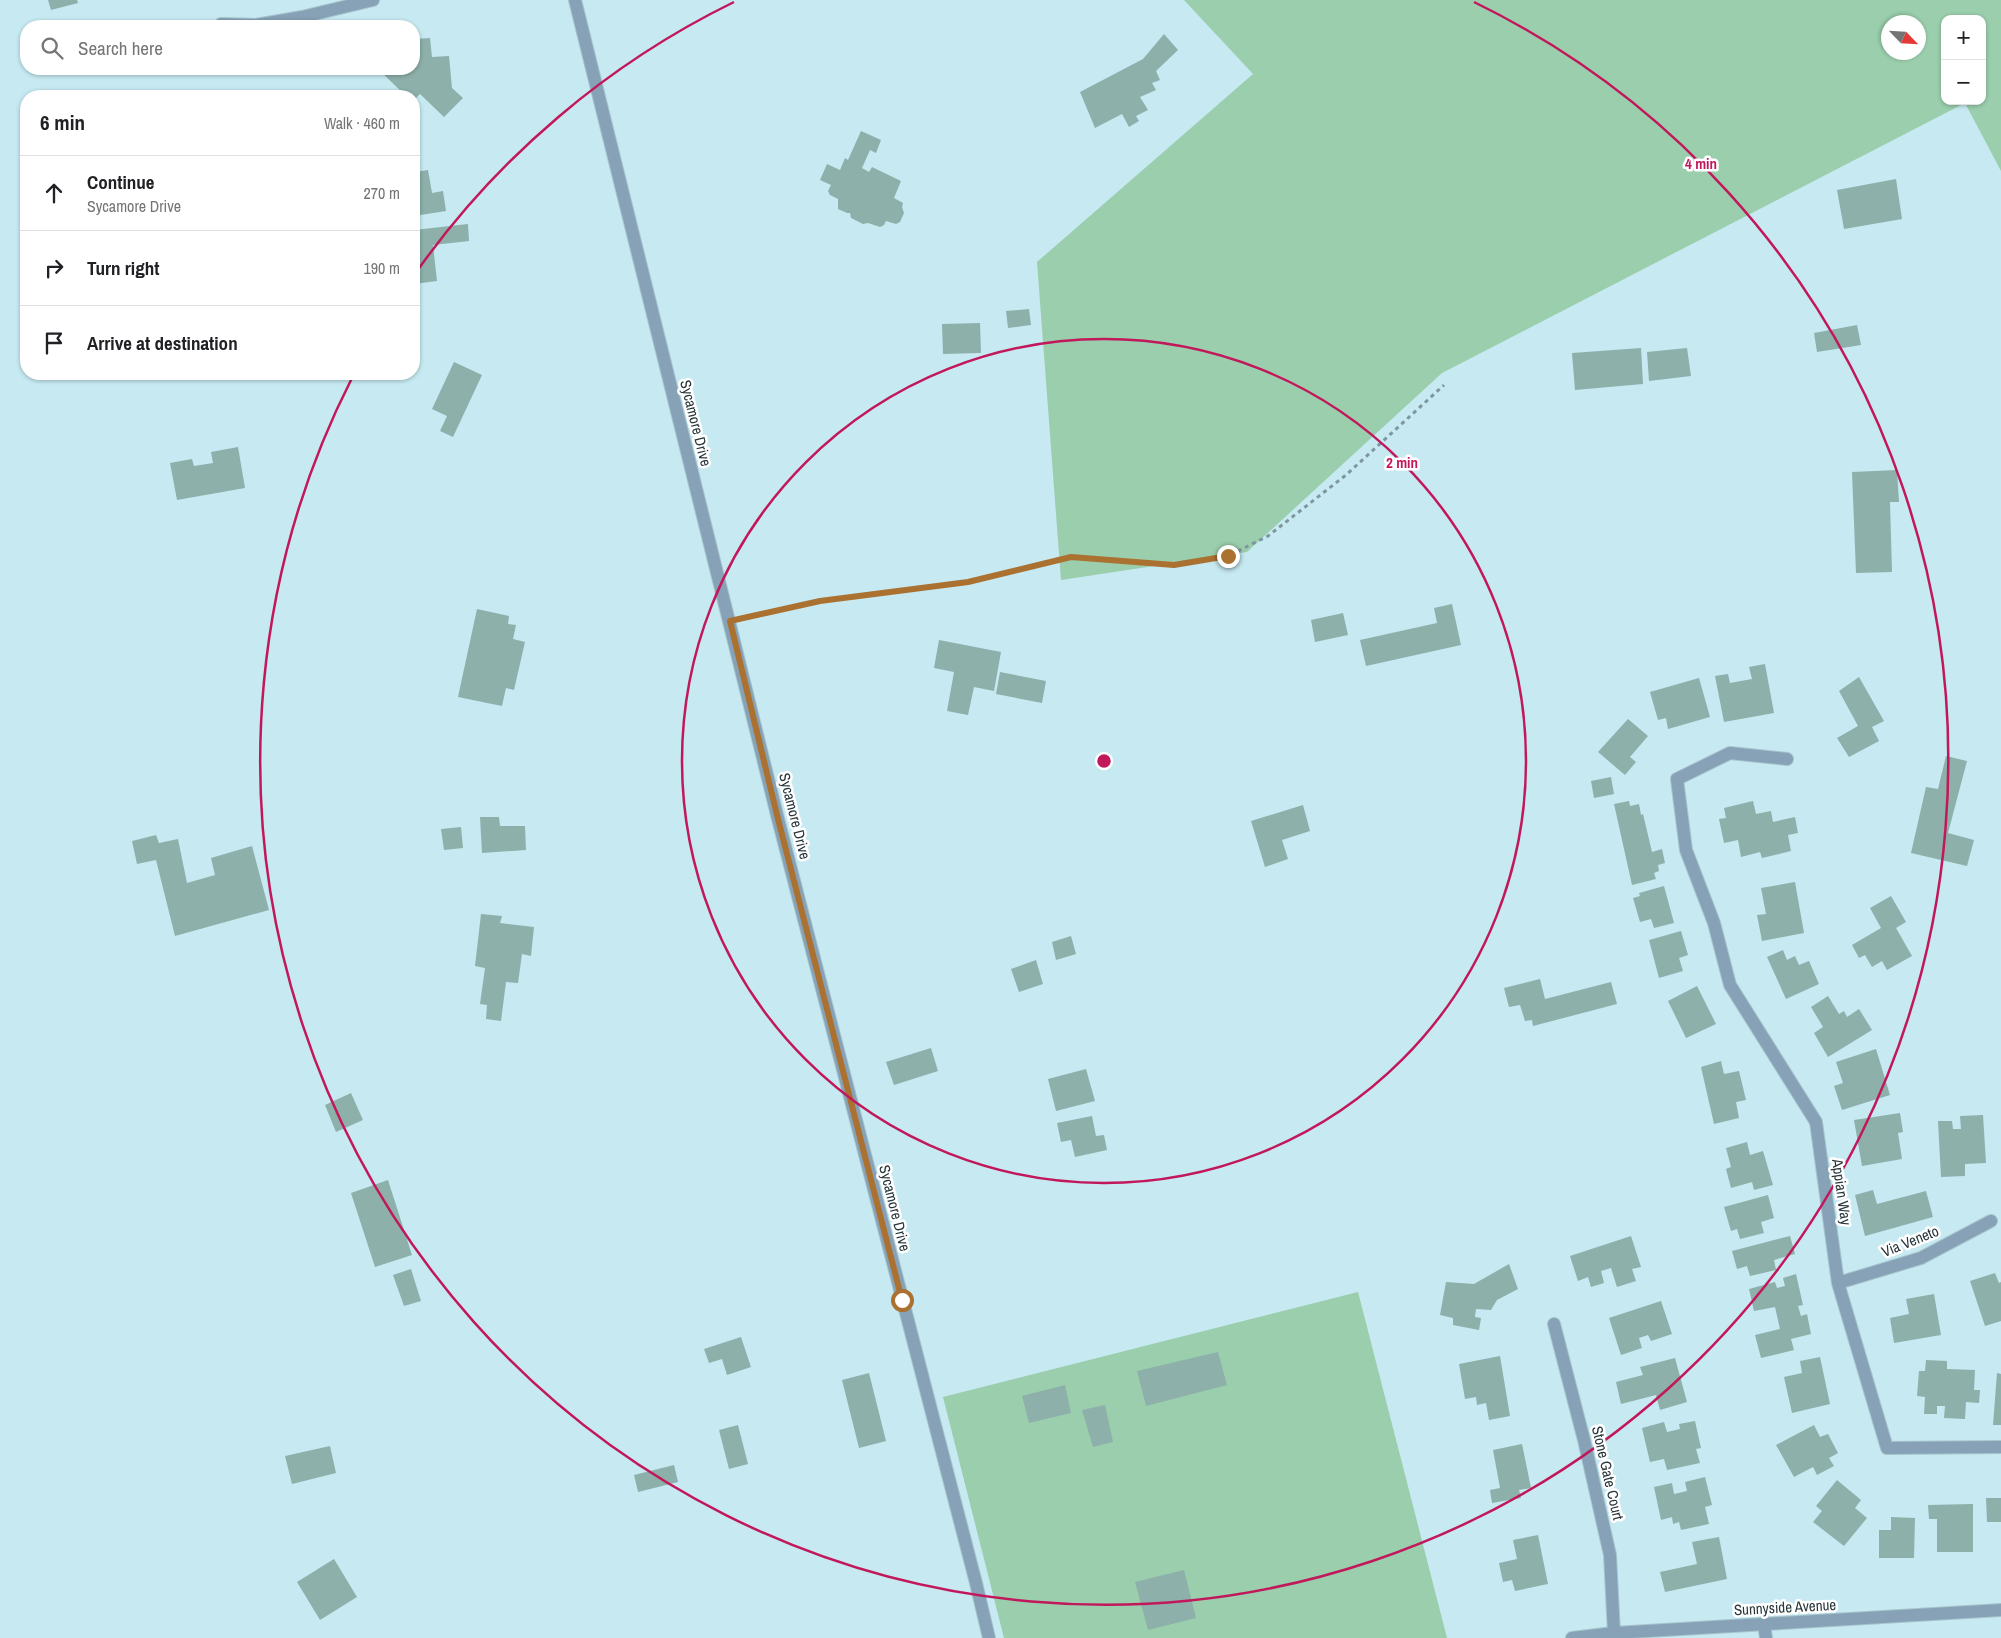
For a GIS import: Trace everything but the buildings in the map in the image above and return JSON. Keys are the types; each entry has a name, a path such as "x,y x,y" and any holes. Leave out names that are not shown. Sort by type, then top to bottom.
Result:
{"street":[{"path":"285,20 373,0"},
{"name":"Sycamore Drive","path":"575,0 871,1180 974,1573 989,1638"},
{"name":"Appian Way","path":"1787,759 1730,753 1677,779 1686,850 1714,923 1730,985 1816,1122 1838,1284 1887,1448 2001,1447"},
{"name":"Via Veneto","path":"1838,1284 1921,1258 1991,1221"},
{"name":"Stone Gate Court","path":"1554,1324 1584,1440 1610,1555 1614,1633"},
{"name":"Sunnyside Avenue","path":"1572,1638 1614,1633 2001,1610"},
{"path":"1764,1624 1766,1638"}],"path":[{"path":"730,621 820,601 968,582 1071,557 1174,565 1228,556 1268,536 1346,475 1444,385"}],"green space":[{"path":"1184,0 2001,0 2001,171 1966,105 1986,105 1986,15 1941,15 1941,105 1961,105 1442,373 1247,552 1061,580 1037,262 1253,74"},
{"path":"1358,1292 1447,1638 1004,1638 943,1397"}],"route":[{"path":"902,1300 778,819 730,621 820,601 968,582 1071,557 1174,565 1228,556"}]}
